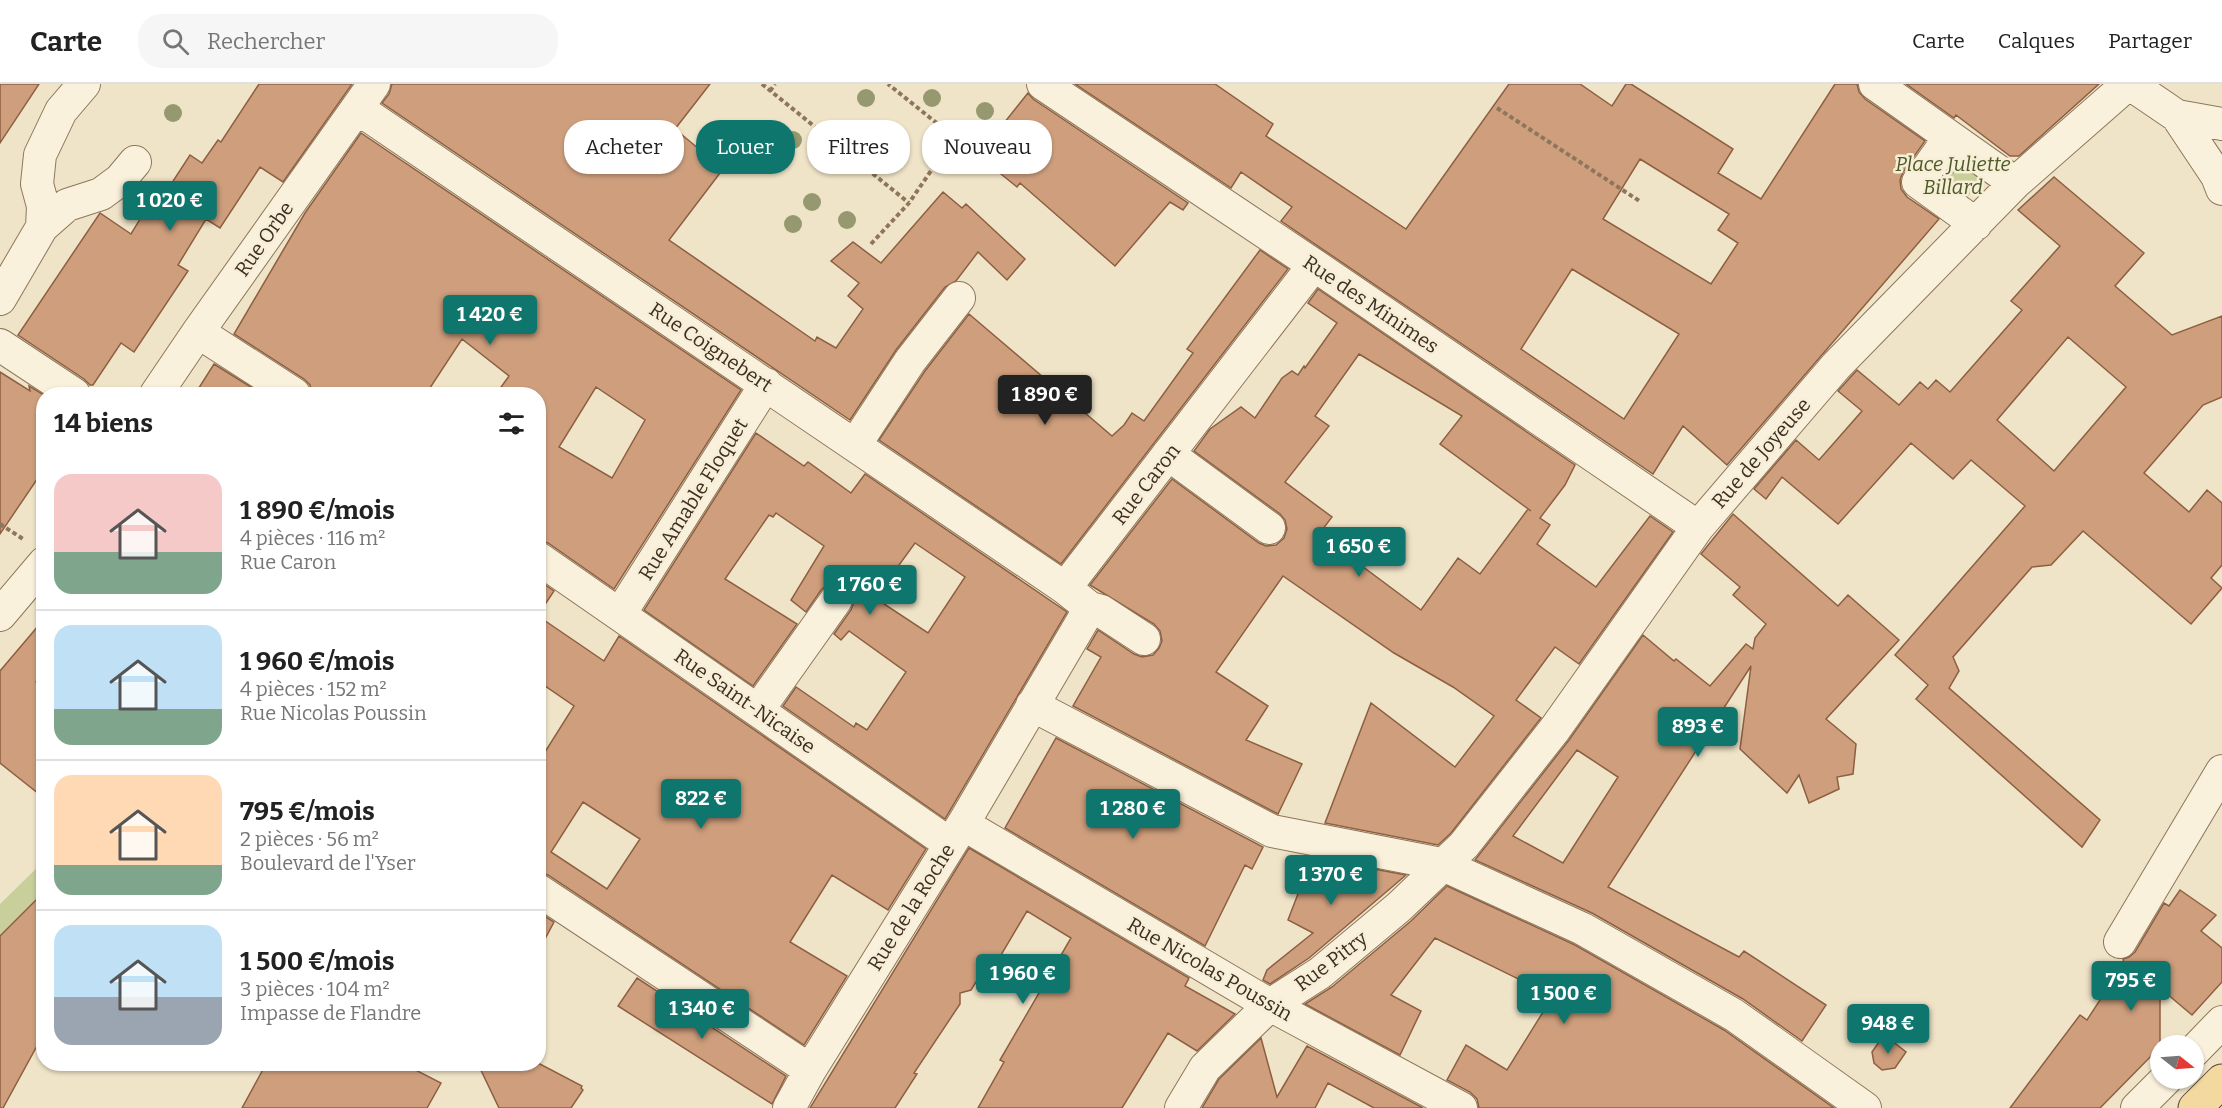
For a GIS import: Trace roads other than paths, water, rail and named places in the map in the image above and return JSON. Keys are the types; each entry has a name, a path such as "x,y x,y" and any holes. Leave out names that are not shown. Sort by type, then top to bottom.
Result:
{"main road":[{"path":"2195,1108 2222,1081"}],"street":[{"path":"42,227 43,206 37,184 40,155 62,111 84,84"},
{"name":"Rue des Minimes","path":"1043,84 1314,265 1698,527"},
{"path":"1875,84 2015,183"},
{"path":"2129,84 2177,116 2217,176 2222,189"},
{"name":"Rue de Joyeuse","path":"1441,864 1464,845 1555,729 1698,527 1836,366 2015,183 2129,84"},
{"name":"Rue Orbe","path":"161,387 366,96"},
{"name":"Rue Coignebert","path":"366,96 766,384 1065,588"},
{"path":"2177,116 2222,124"},
{"path":"1950,137 1918,182 1976,224"},
{"path":"0,299 42,227 67,205 101,195 120,180 135,162"},
{"name":"Rue Caron","path":"1065,588 1314,265"},
{"path":"855,445 910,361 959,298"},
{"path":"198,333 283,387"},
{"path":"0,345 63,387"},
{"name":"Rue Amable Floquet","path":"620,614 766,384"},
{"path":"1168,454 1269,528"},
{"name":"Rue Saint-Nicaise","path":"546,563 758,710 957,834"},
{"path":"0,615 36,572"},
{"path":"1065,588 1089,608 1101,611 1144,639"},
{"path":"758,710 836,600"},
{"path":"1089,608 1032,705 1272,831 1441,864 1583,929 1734,1015 1865,1108"},
{"name":"Rue de la Roche","path":"789,1108 810,1070 957,834 1032,705"},
{"path":"2120,942 2222,771"},
{"name":"Rue Nicolas Poussin","path":"957,834 1461,1108"},
{"name":"Rue Pitry","path":"1181,1108 1205,1068 1270,1005 1320,973 1399,907 1441,864"},
{"path":"546,895 810,1070"},
{"path":"2204,1041 2222,1022"},
{"path":"2204,1060 2222,1076"},
{"path":"2137,1108 2155,1089"}],"park label":[{"name":"Place Juliette Billard","path":"1953,176"}]}
